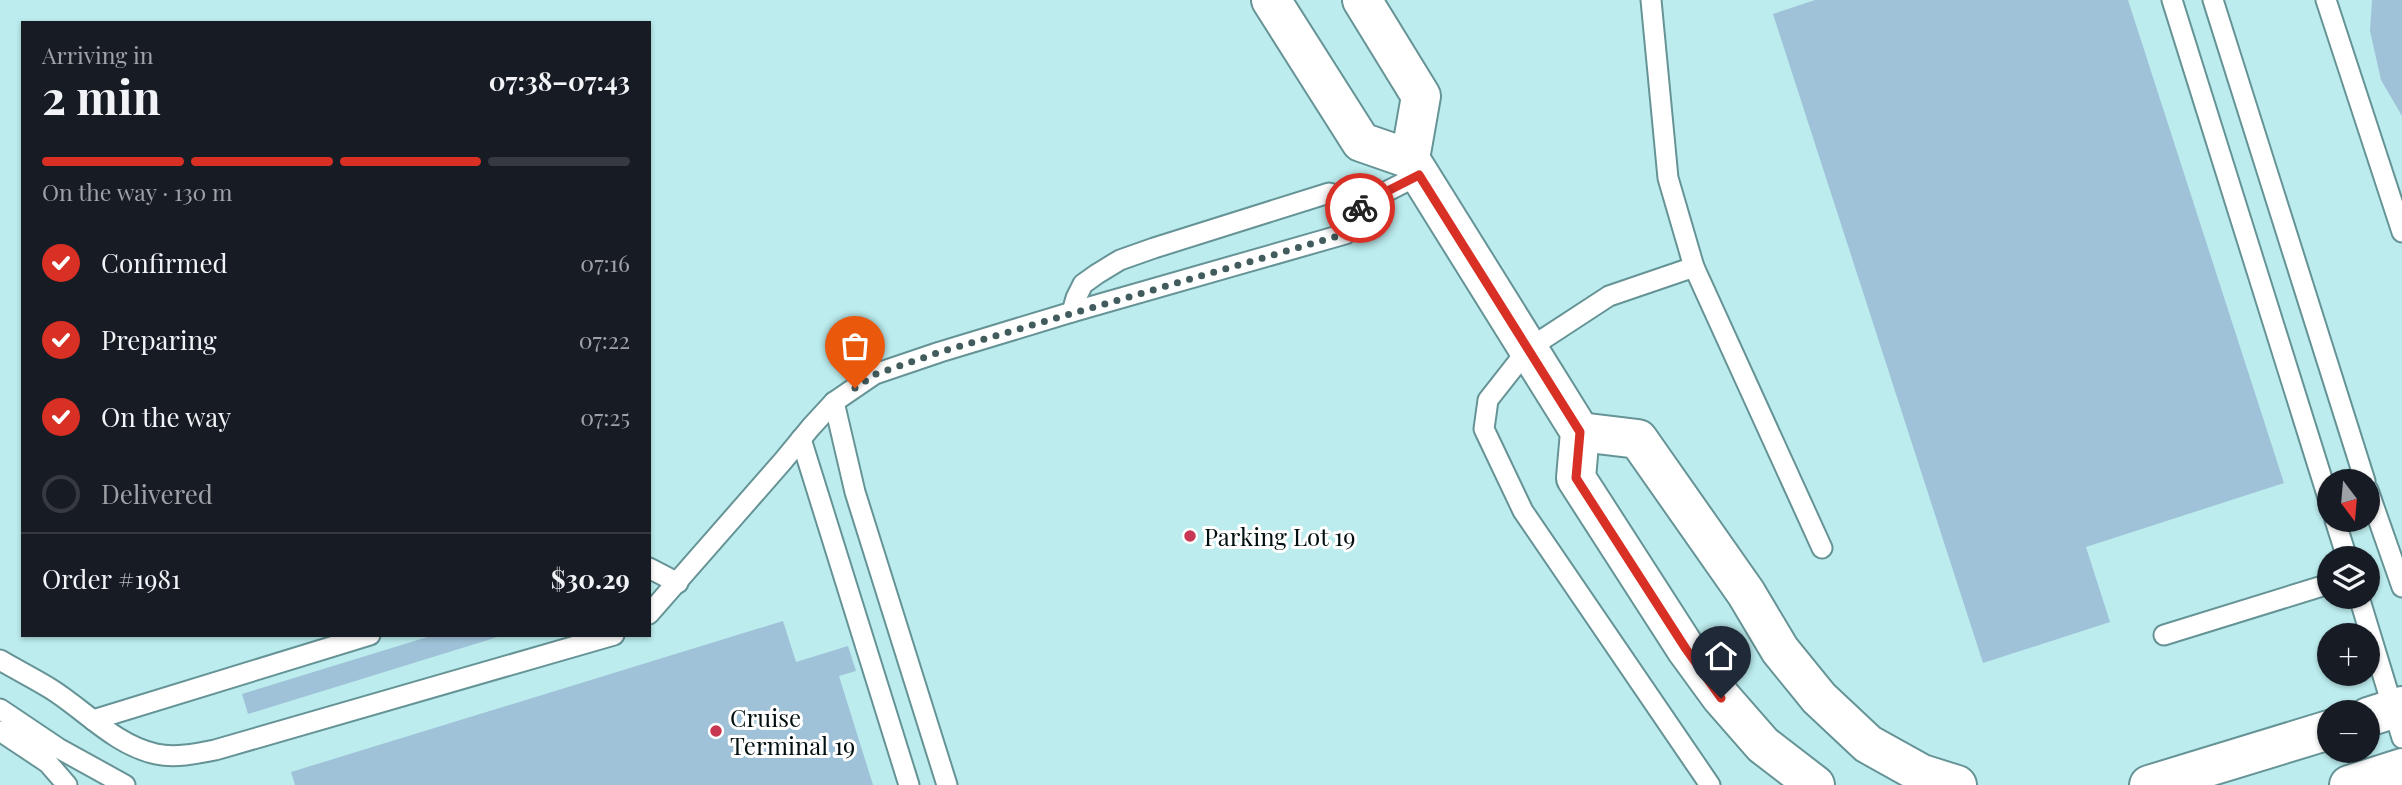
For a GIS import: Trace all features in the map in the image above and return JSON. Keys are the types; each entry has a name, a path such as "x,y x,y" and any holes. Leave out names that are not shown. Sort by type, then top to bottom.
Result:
{"street":[{"path":"1271,0 1361,142 1414,167 1580,432 1576,478 1686,649 1721,698 1763,745 1815,785"},
{"path":"1362,0 1421,96 1414,167"},
{"path":"1580,432 1638,439 1746,593 1780,650 1819,698 1868,744 1922,774 1957,785"},
{"path":"2149,785 2317,734"},
{"path":"2349,785 2402,768"}],"lane":[{"path":"1651,0 1668,178 1694,267 1822,548"},
{"path":"2172,0 2319,469"},
{"path":"2213,0 2361,469"},
{"path":"2326,0 2402,232"},
{"path":"651,612 834,402 876,374 1072,312 1345,234 1362,204 1414,167"},
{"path":"1072,312 1083,284 1121,260 1329,193 1362,204"},
{"path":"1694,267 1609,296 1528,349 1488,400 1483,429 1523,510 1710,785"},
{"path":"834,402 855,492 947,785"},
{"path":"801,439 909,785"},
{"path":"2380,524 2402,587"},
{"path":"651,569 678,583"},
{"path":"2164,635 2317,588"},
{"path":"2362,609 2391,718"},
{"path":"93,720 363,637"},
{"path":"0,660 51,689 135,747 157,754 182,756 228,747 607,637"},
{"path":"0,709 58,748 125,785"},
{"path":"0,731 48,763 67,785"},
{"path":"1763,745 1796,785"}],"building":[{"path":"1815,0 2128,0 2284,483 2086,547 2110,622 1983,663 1773,14"},
{"path":"2372,0 2402,0 2402,116 2381,80 2370,31"},
{"path":"783,621 796,662 848,646 856,671 839,676 873,785 295,785 291,772"},
{"path":"427,637 498,637 248,714 242,694"}],"way so far":[{"path":"855,388 876,374 940,352 1345,234 1360,208"}],"place":[{"name":"Parking Lot 19","path":"1190,536"},
{"name":"Cruise Terminal 19","path":"716,731"}],"route":[{"path":"1360,208 1362,204 1419,175 1580,432 1576,478 1686,649 1721,698"}]}
